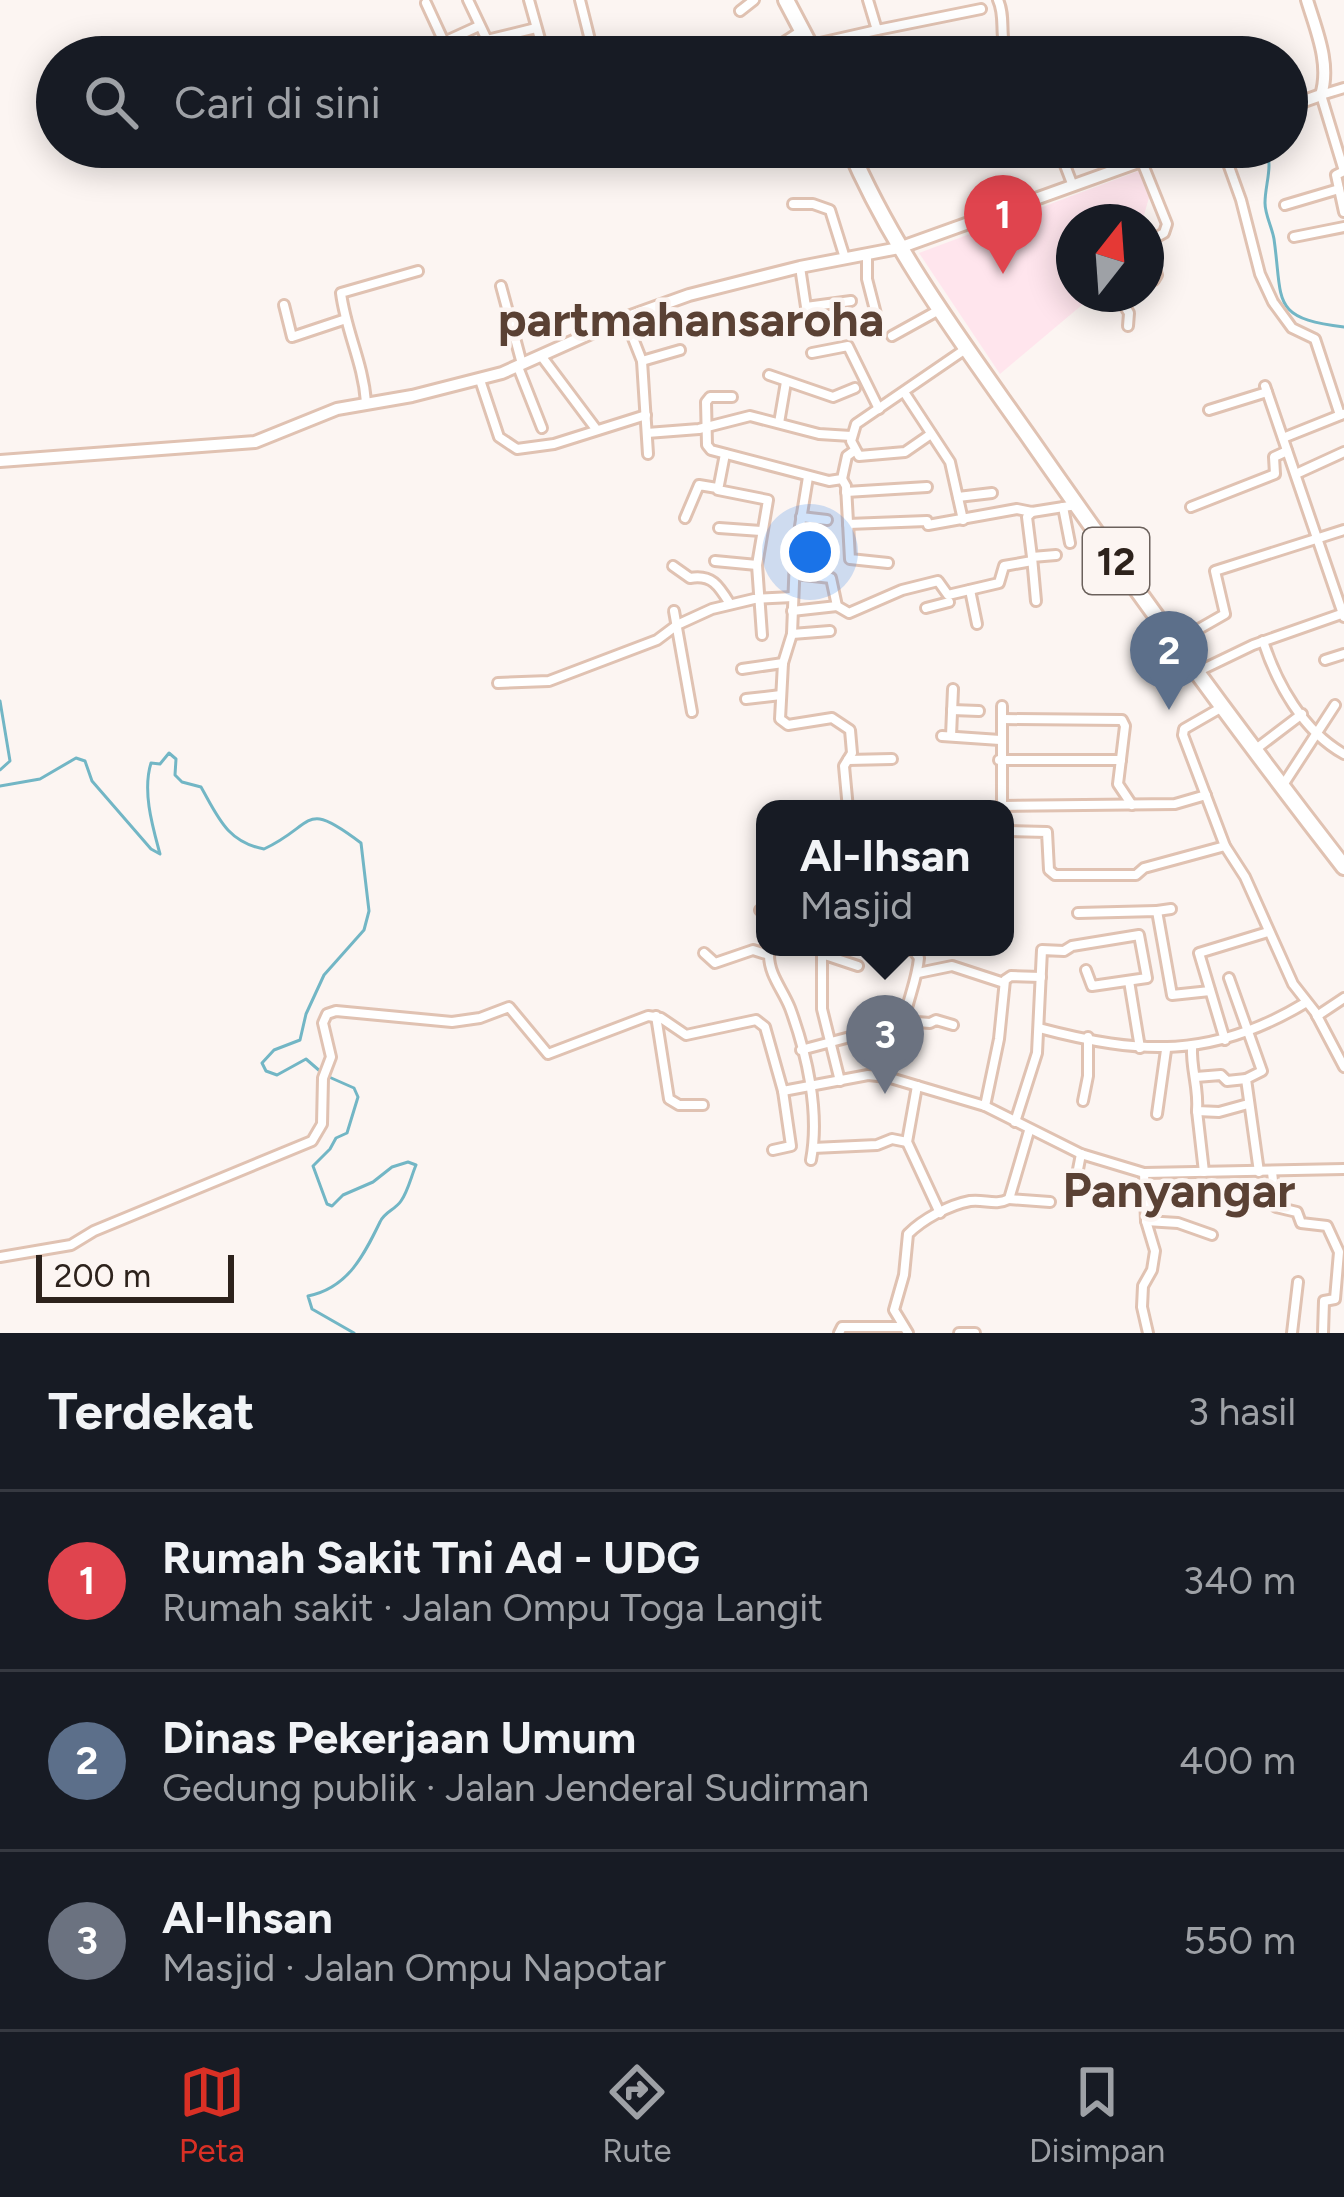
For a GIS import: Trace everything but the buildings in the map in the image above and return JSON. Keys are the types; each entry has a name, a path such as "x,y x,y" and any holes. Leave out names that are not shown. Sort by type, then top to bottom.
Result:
{"highway":[{"path":"786,0 807,36"},
{"name":"12","path":"859,168 899,248 1070,506 1341,856"}],"main road":[{"path":"1307,0 1323,58 1321,95 1308,100"},
{"path":"0,461 255,442 310,418 480,380 689,295 899,248 1126,168"}],"street":[{"path":"468,0 486,36"},
{"path":"529,0 538,36"},
{"path":"580,0 589,36"},
{"path":"740,11 754,0"},
{"path":"868,0 877,30"},
{"path":"998,0 1003,36"},
{"path":"426,3 440,36"},
{"path":"859,36 981,9"},
{"path":"454,36 479,26"},
{"path":"505,36 536,28"},
{"path":"793,36 804,29"},
{"path":"1344,88 1321,95 1344,171 1337,174 1344,212"},
{"path":"1066,168 1074,187"},
{"path":"1144,168 1159,204"},
{"path":"1230,168 1265,286 1292,328 1316,339 1342,414 1283,438"},
{"path":"1285,205 1339,189"},
{"path":"793,204 830,210 845,258"},
{"path":"1294,238 1344,227"},
{"path":"867,253 867,279 876,314"},
{"path":"800,267 806,307 851,301"},
{"path":"366,403 362,360 346,319 343,291 418,271"},
{"path":"501,286 520,366 542,428"},
{"path":"284,305 292,337 346,319"},
{"path":"892,336 940,309"},
{"path":"1128,326 1129,312"},
{"path":"625,318 642,361 648,454"},
{"path":"812,353 848,346 879,409"},
{"path":"931,434 898,454 860,456 854,451 852,436 856,424 967,348"},
{"path":"642,361 680,350"},
{"path":"542,357 596,429"},
{"path":"769,375 833,397 855,388"},
{"path":"480,380 500,437 510,446 528,450 646,416"},
{"path":"779,423 786,382"},
{"path":"1198,672 1263,641 1344,615 1266,389 1209,410"},
{"path":"904,392 952,468 963,520"},
{"path":"732,398 708,399 708,448 808,477 842,479"},
{"path":"646,433 707,427 750,416 835,437 852,436"},
{"path":"854,451 847,456 842,479 850,560 888,562"},
{"path":"1191,507 1274,475 1274,458 1287,451"},
{"path":"1296,474 1344,452"},
{"path":"718,488 725,454"},
{"path":"808,477 796,548 792,634 783,662 780,719 784,724 832,718 845,724 852,753 847,760 848,800"},
{"path":"685,518 700,484 766,498 758,565 761,635"},
{"path":"846,492 926,487"},
{"path":"958,497 992,493"},
{"path":"848,524 927,520 928,525 1017,509 1032,512 1070,506 1070,544"},
{"path":"1032,512 1027,518 1036,601"},
{"path":"801,517 827,520"},
{"path":"718,528 761,531"},
{"path":"1176,642 1225,614 1215,571 1344,530"},
{"path":"796,548 829,554"},
{"path":"926,608 1000,583 1004,566 1056,556"},
{"path":"715,562 758,565"},
{"path":"673,566 690,578 704,575 711,579 730,604"},
{"path":"795,574 831,578 837,606"},
{"path":"792,610 837,606 849,614 902,590 939,581 952,614"},
{"path":"970,590 977,624"},
{"path":"498,683 549,681 655,640 676,625 730,604 793,596"},
{"path":"674,611 692,712"},
{"path":"792,634 830,631"},
{"path":"1263,641 1279,686 1344,754"},
{"path":"1325,660 1344,654"},
{"path":"742,669 783,662"},
{"path":"953,689 946,736 1001,740"},
{"path":"746,699 781,695"},
{"path":"1000,800 1002,706"},
{"path":"1224,706 1183,733 1225,846 1305,1004 1317,1016 1344,1066"},
{"path":"1283,785 1335,706"},
{"path":"952,710 979,711"},
{"path":"1256,749 1302,714"},
{"path":"1002,719 1122,720 1118,788 1132,805"},
{"path":"847,760 892,759"},
{"path":"999,760 1120,760"},
{"path":"1014,807 1175,804 1206,795"},
{"path":"1014,831 1047,832 1049,869 1054,874 1136,875 1144,868 1225,846"},
{"path":"1078,913 1171,909"},
{"path":"1157,911 1172,995 1210,991"},
{"path":"1015,1122 1037,1053 1043,950 1064,951 1161,931"},
{"path":"1226,1040 1200,952 1268,932"},
{"path":"1086,970 1091,986 1148,977 1139,935"},
{"path":"704,953 713,963 756,950"},
{"path":"770,956 769,967 790,1009 810,1087 811,1160"},
{"path":"822,956 822,1009 840,1081"},
{"path":"832,956 858,966"},
{"path":"917,956 918,974 904,1021 931,1023 936,1019 953,1025"},
{"path":"918,974 952,966 1004,983"},
{"path":"985,1106 999,1039 1004,983 1011,976 1041,977"},
{"path":"1196,1077 1221,1075 1227,1082 1262,1072 1229,977"},
{"path":"1129,981 1140,1048"},
{"path":"1317,1016 1344,998"},
{"path":"1039,1028 1166,1050 1226,1040 1305,1004"},
{"path":"0,1257 70,1245 312,1141 322,1124 322,1078 331,1060 323,1023 331,1012 452,1022 480,1018 509,1006 548,1054 633,1019 656,1016 686,1035 758,1020 765,1027 783,1091 790,1145 773,1150"},
{"path":"656,1016 669,1099 679,1105 703,1105"},
{"path":"801,1050 850,1037"},
{"path":"1083,1101 1088,1037"},
{"path":"1192,1047 1204,1172"},
{"path":"1157,1114 1166,1050"},
{"path":"783,1091 875,1075 985,1106 1081,1154 1144,1173 1344,1168"},
{"path":"1246,1079 1259,1172"},
{"path":"917,1086 907,1142 940,1213"},
{"path":"1197,1111 1219,1112 1248,1104"},
{"path":"1009,1199 1028,1131"},
{"path":"813,1148 877,1145 892,1138 907,1142"},
{"path":"1074,1190 1081,1154"},
{"path":"1272,1172 1276,1207 1297,1212 1301,1223 1329,1228 1339,1252 1339,1299 1324,1301 1323,1333"},
{"path":"1144,1173 1146,1221 1155,1251 1143,1286 1148,1333"},
{"path":"905,1330 893,1310 904,1275 904,1243 912,1229 972,1201 1050,1202"},
{"path":"1146,1221 1178,1223 1212,1235"},
{"path":"1292,1333 1298,1282"},
{"path":"838,1333 842,1328 905,1330"},
{"path":"959,1333 975,1333"}],"shaded area":[{"path":"1141,170 1150,194 1147,204 1056,204 1056,312 1074,312 1000,374 919,253"}],"waterway":[{"path":"1269,168 1265,208 1285,303 1303,318 1344,327"},
{"path":"0,701 10,761 0,770"},
{"path":"0,786 40,779 76,758 85,761 92,781 160,854 150,810 149,774 151,763 160,764 169,753 176,759 175,775 201,787 225,827 251,846 264,849 318,819 361,843 369,911 364,930 324,975 300,1040 274,1050 262,1063 266,1071 277,1075 306,1059 321,1072"},
{"path":"329,1077 354,1088 358,1097 347,1133 336,1138 313,1166 327,1204 332,1206 392,1167 408,1162 416,1165 399,1204 382,1219 353,1268 334,1286 308,1296 312,1309 354,1333"}],"place":[{"name":"Rumah Sakit Tni Ad - UDG","path":"1003,274"},
{"name":"Dinas Pekerjaan Umum","path":"1169,710"},
{"name":"Al-Ihsan","path":"885,1094"}],"district":[{"name":"partmahansaroha","path":"691,319"},
{"name":"Panyangar","path":"1179,1190"}]}
